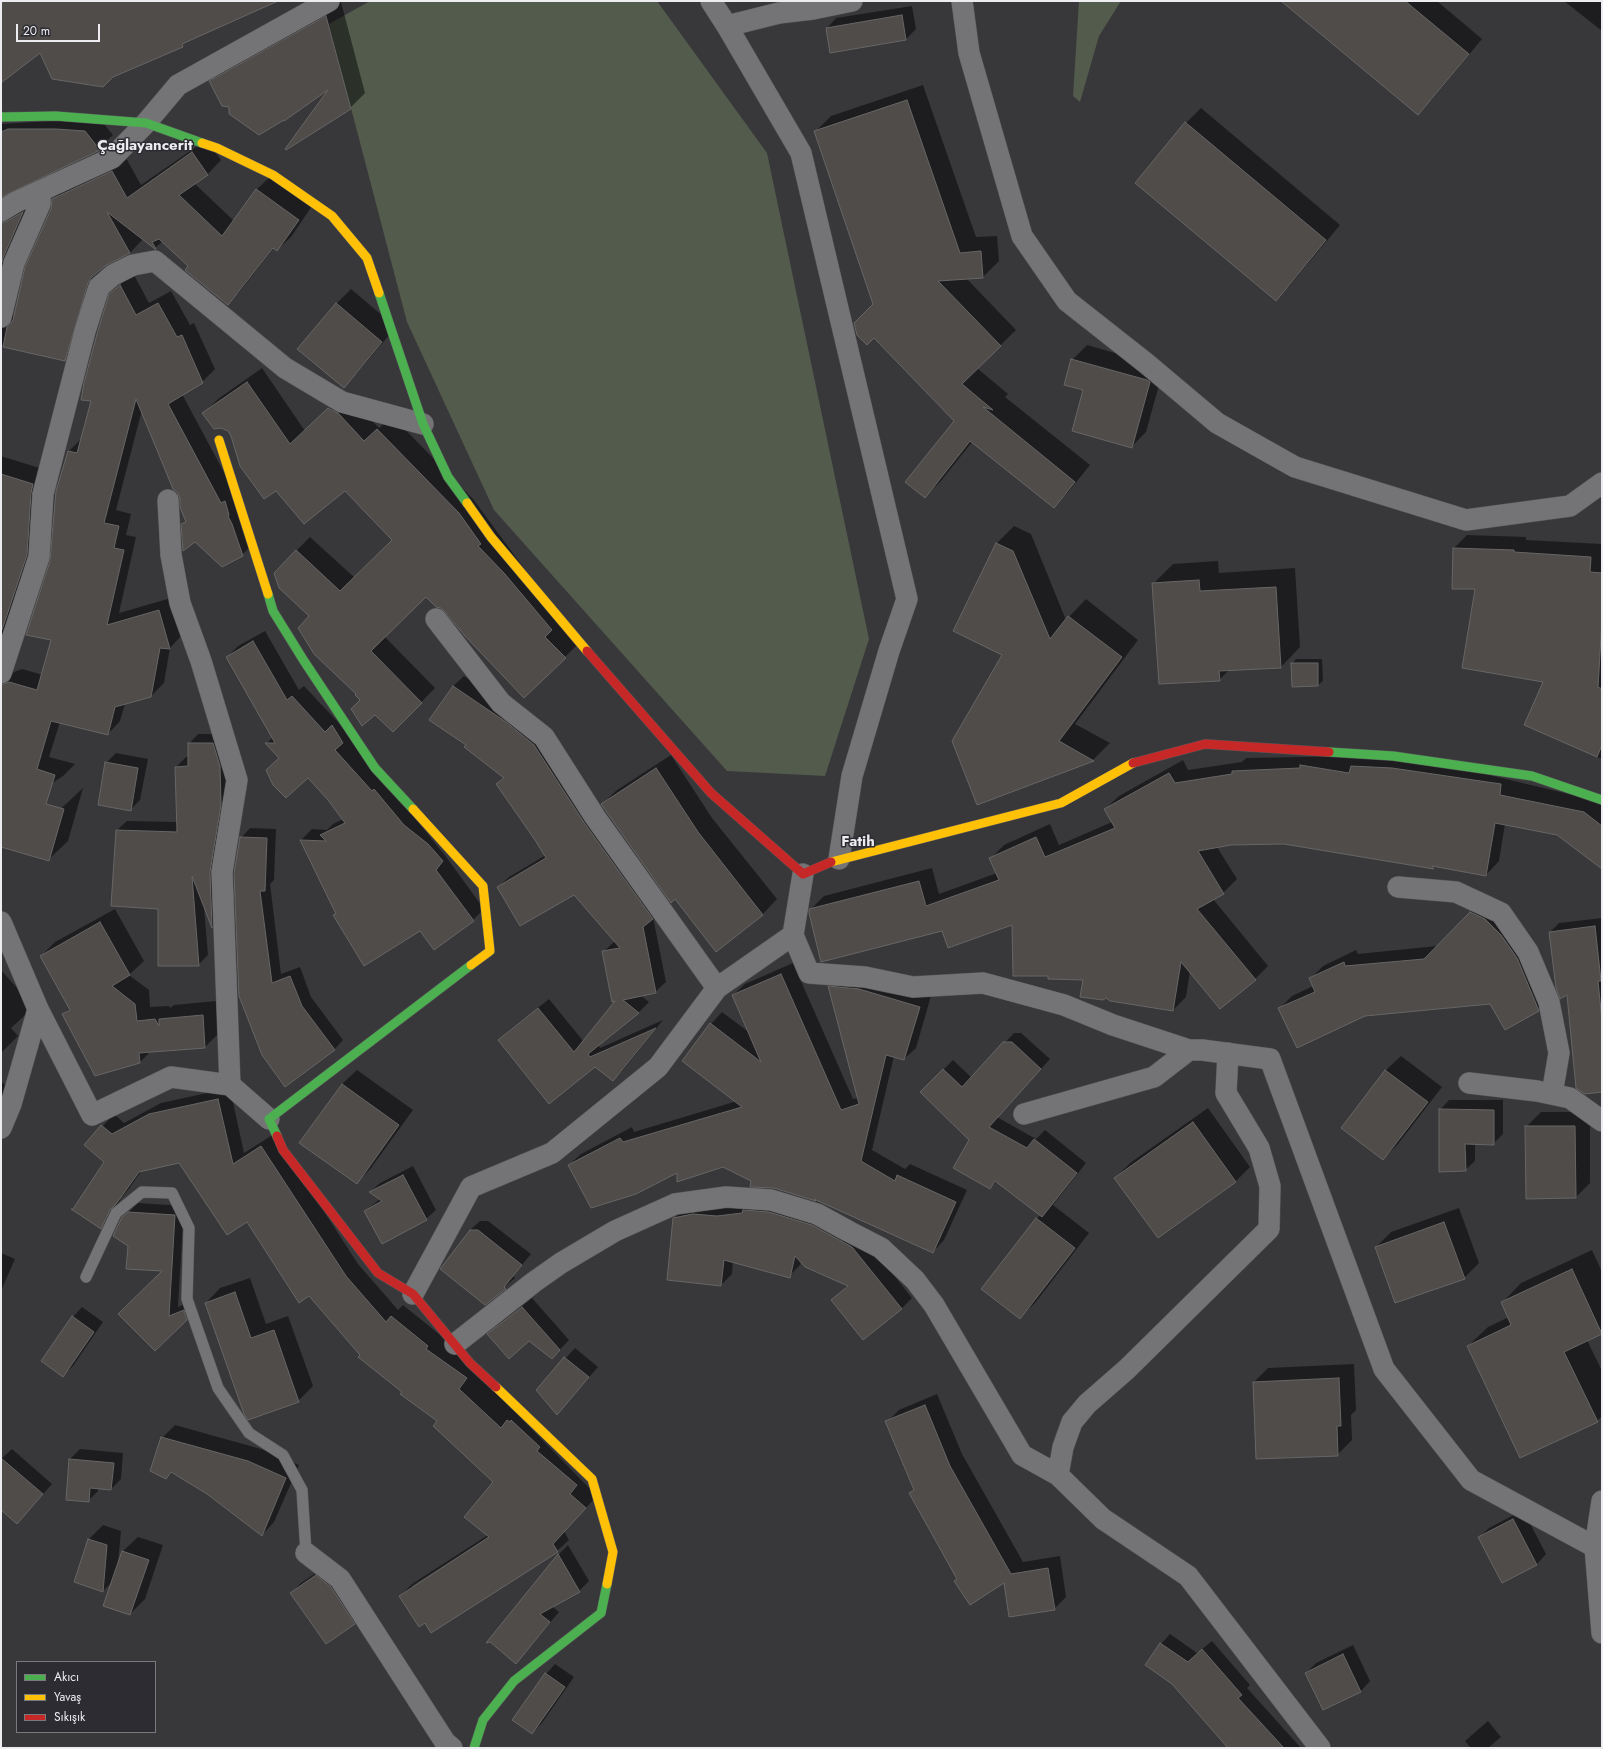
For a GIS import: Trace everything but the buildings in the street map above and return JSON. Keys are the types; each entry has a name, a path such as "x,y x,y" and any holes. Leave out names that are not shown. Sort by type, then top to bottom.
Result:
{"main road":[{"path":"1,117 56,116 146,123 217,148 273,175 332,216 367,258 423,424 448,477 491,537 543,600 711,793 803,874 839,859 1060,804 1137,761 1205,744 1393,756 1524,774 1602,800"},
{"path":"219,440 274,610 304,661 375,768 483,886 490,951 269,1119 283,1150 378,1273 413,1294 470,1363 592,1479 613,1552 601,1613 514,1681 483,1720 474,1748"}],"street":[{"path":"1,211 16,202 112,158 146,123 178,85 329,1"},
{"path":"711,1 801,153 907,599 889,651 852,776 839,859"},
{"path":"727,26 779,13 813,10 852,1"},
{"path":"962,1 969,53 1022,236 1067,301 1147,364 1217,423 1295,467 1466,520 1570,506 1602,483"},
{"path":"1,317 14,263 40,204 40,191"},
{"path":"1,673 39,557 43,494 85,331 98,287 113,275 134,265 155,261 285,368 342,402 423,424"},
{"path":"168,500 171,555 180,603 201,661 237,780 222,872 230,1085"},
{"path":"436,619 501,703 544,738 596,817 717,988"},
{"path":"803,874 793,935 810,973 865,977 913,987 983,983 1064,1005 1113,1025 1189,1050 1270,1058 1384,1369 1471,1480 1595,1547"},
{"path":"1398,887 1456,892 1501,913 1528,952 1548,1002 1559,1053 1552,1094"},
{"path":"1,922 38,1009 92,1115 171,1077 230,1085 269,1119"},
{"path":"413,1294 471,1187 552,1154 658,1067 717,988 793,935"},
{"path":"1,1128 6,1097 38,1009"},
{"path":"1024,1114 1154,1077 1189,1050"},
{"path":"1058,1475 1063,1447 1072,1422 1087,1404 1126,1370 1269,1229 1270,1186 1259,1148 1226,1093 1228,1054"},
{"path":"1469,1082 1570,1098 1602,1121"},
{"path":"455,1344 534,1282 561,1263 615,1231 674,1204 726,1197 771,1200 817,1214 881,1248 915,1280 934,1306 1022,1455 1058,1475 1104,1519 1188,1576 1320,1748"},
{"path":"1602,1501 1595,1547 1602,1633"},
{"path":"306,1553 340,1579 445,1742 452,1748"}],"lane":[{"path":"86,1277 116,1213 142,1192 172,1193 189,1228 187,1299 218,1388 249,1433 283,1455 302,1490 306,1553"}],"green space":[{"path":"370,1 657,1 767,153 869,639 825,776 727,771 494,510 407,322 329,24"},
{"path":"1079,1 1121,1 1099,36 1080,102 1073,96"}],"traffic: fast":[{"path":"1,117 56,116 146,123 202,143"},
{"path":"379,293 423,424 448,477 467,503"},
{"path":"268,594 273,611 304,661 375,768 413,809"},
{"path":"1329,752 1393,756 1532,776 1602,800"},
{"path":"277,1136 269,1119 471,965"},
{"path":"474,1748 483,1720 514,1681 601,1613 607,1584"}],"traffic: slow":[{"path":"202,143 217,148 273,175 332,216 367,258 379,293"},
{"path":"219,440 268,594"},
{"path":"467,503 491,537 587,651"},
{"path":"831,862 1061,803 1133,763"},
{"path":"413,809 483,886 490,951 471,965"},
{"path":"496,1387 592,1479 613,1552 607,1584"}],"traffic: jam":[{"path":"587,651 711,793 803,874 831,862"},
{"path":"1133,763 1205,744 1329,752"},
{"path":"277,1136 283,1150 378,1273 413,1294 470,1363 496,1387"}],"district":[{"name":"Çağlayancerit","path":"145,146"},
{"name":"Fatih","path":"858,842"}]}
